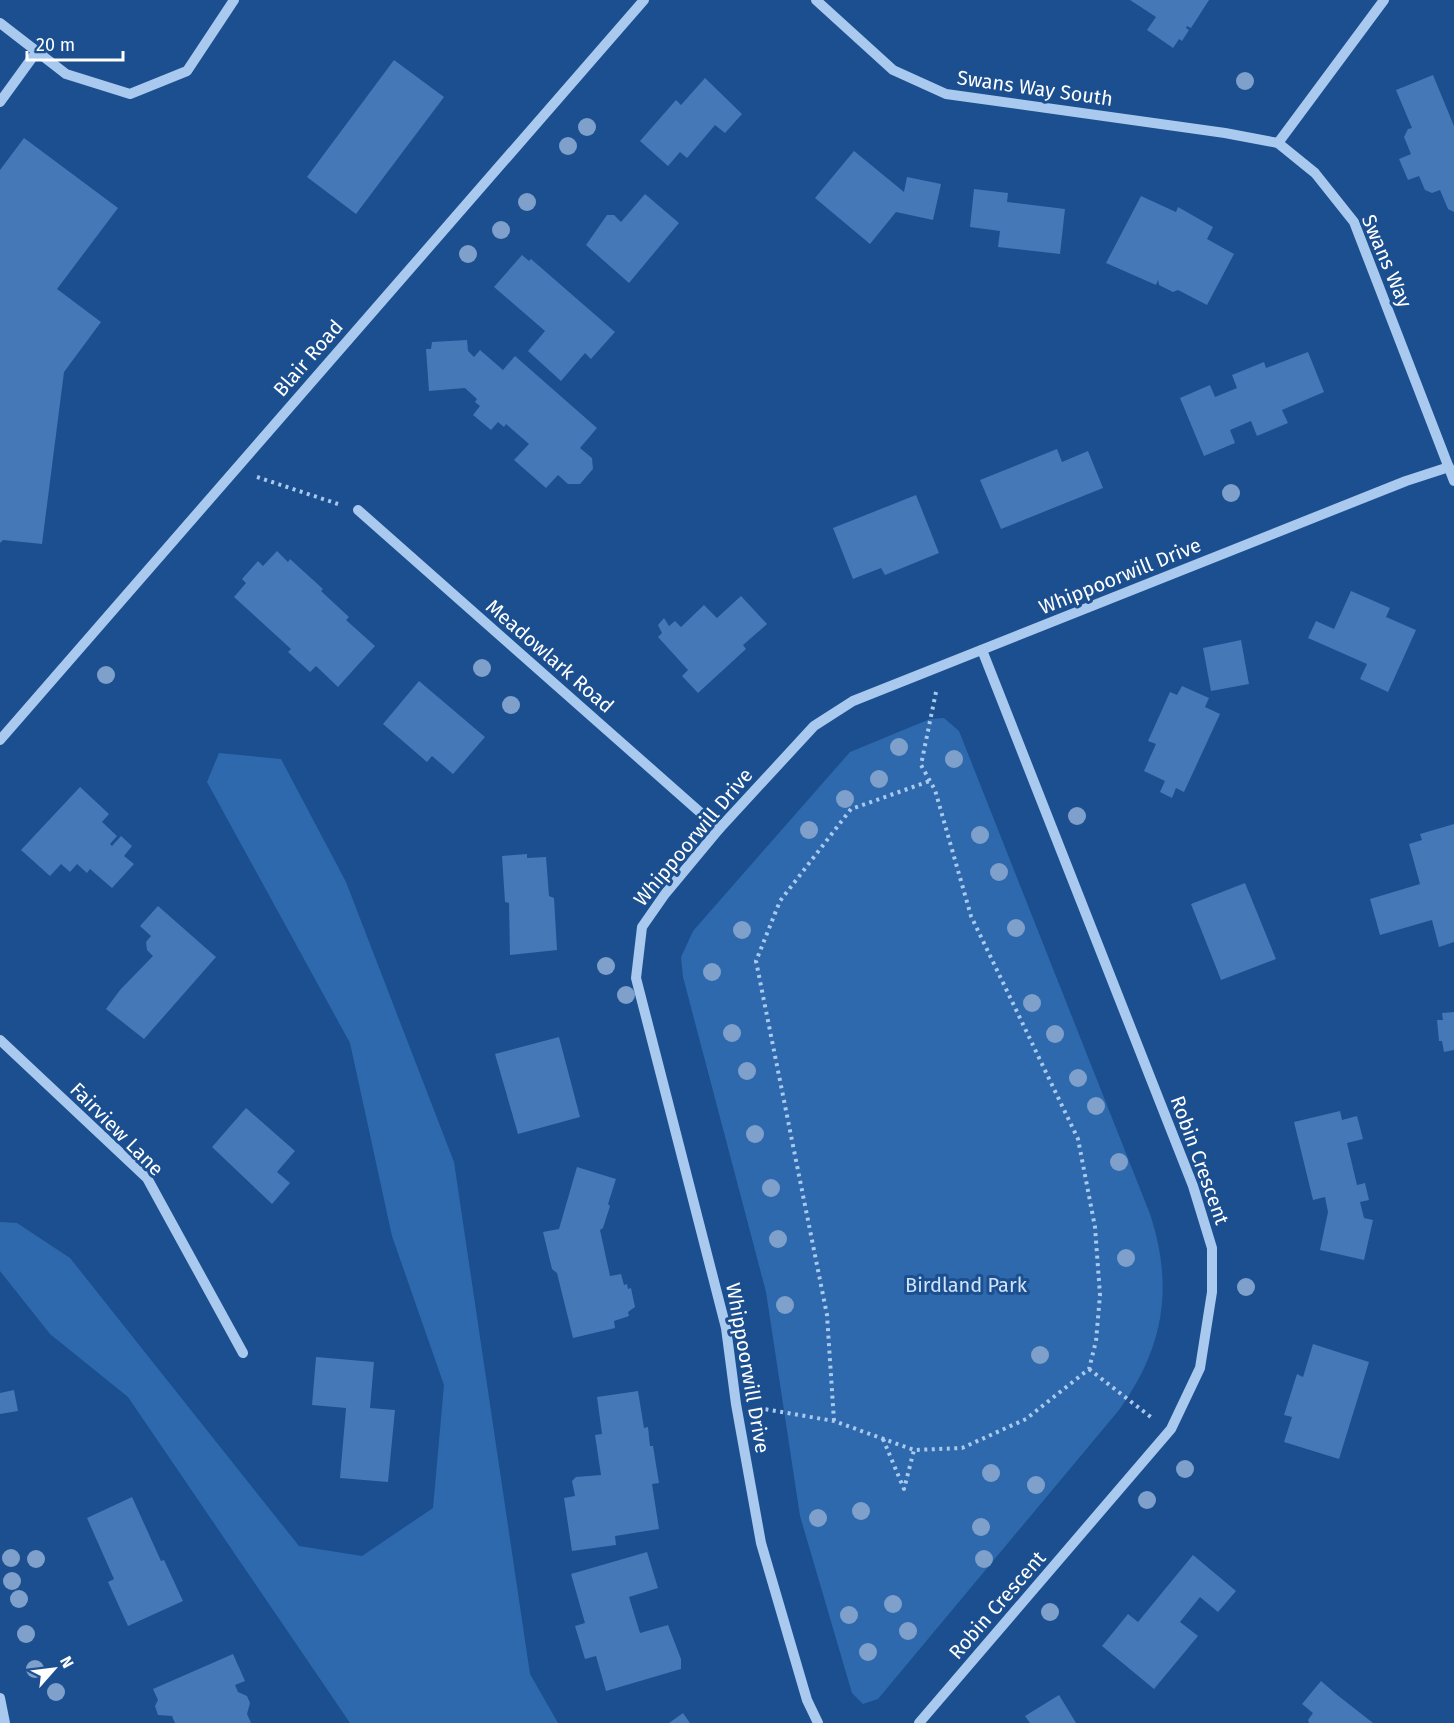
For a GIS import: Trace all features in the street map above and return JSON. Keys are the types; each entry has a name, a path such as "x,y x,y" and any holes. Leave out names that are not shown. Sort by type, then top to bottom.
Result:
{"street":[{"path":"0,23 66,74 130,94 187,71 234,0"},
{"name":"Blair Road","path":"0,740 644,0"},
{"name":"Swans Way South","path":"816,0 893,70 946,94 1225,133 1278,143"},
{"path":"1278,143 1384,0"},
{"path":"0,102 37,51"},
{"name":"Swans Way","path":"1278,143 1315,173 1354,222 1449,448 1449,467 1454,481"},
{"name":"Whippoorwill Drive","path":"818,1723 807,1701 761,1543 736,1404 726,1328 636,978 642,927 665,894 719,829 814,726 853,701 1406,481 1449,467"},
{"name":"Meadowlark Road","path":"358,510 719,829"},
{"name":"Robin Crescent","path":"919,1723 1172,1429 1200,1368 1212,1292 1212,1248 1193,1186 982,650"},
{"name":"Fairview Lane","path":"0,1040 147,1178 243,1353"},
{"path":"0,1698 5,1723"}],"path":[{"path":"265,482 358,510"},
{"path":"736,1404 834,1421 914,1450 962,1448 1026,1419 1089,1368 1096,1341 1100,1295 1095,1227 1078,1139 971,916 930,781 921,765 941,666"},
{"path":"834,1421 827,1315 756,962 780,901 851,809 930,781"},
{"path":"1089,1368 1143,1413 1172,1429"},
{"path":"884,1439 904,1489 914,1450"}],"green space":[{"name":"Birdland Park","path":"944,718 959,731 1150,1214 1162,1267 1163,1292 1155,1340 1134,1387 1119,1410 878,1699 863,1704 852,1693 800,1516 766,1292 683,977 681,957 693,931 850,752 930,719"},
{"path":"219,753 281,759 346,882 454,1162 530,1674 558,1723 350,1723 128,1397 50,1334 0,1271 0,1222 17,1223 70,1258 299,1546 362,1556 433,1508 444,1385 392,1236 350,1043 207,782"}],"building":[{"path":"1130,0 1209,0 1191,28 1187,26 1189,30 1182,41 1179,39 1173,48 1147,30 1156,17"},
{"path":"394,60 444,97 356,214 307,177"},
{"path":"1433,75 1454,126 1454,212 1448,209 1440,190 1432,193 1425,190 1419,176 1408,180 1399,159 1411,154 1404,137 1408,129 1412,128 1396,90"},
{"path":"705,78 742,114 725,133 715,125 687,158 680,152 668,166 640,141 676,100 681,105"},
{"path":"24,138 118,208 57,289 101,322 64,372 42,544 3,540 0,543 0,170"},
{"path":"854,151 904,192 907,177 941,184 933,220 896,212 870,244 815,198"},
{"path":"974,189 1008,193 1007,202 1065,209 1060,254 998,247 1000,231 970,227"},
{"path":"645,194 679,223 629,283 586,245 607,215 614,215 621,222"},
{"path":"1141,196 1176,212 1178,207 1213,227 1207,239 1234,254 1207,305 1178,290 1173,292 1159,285 1158,280 1156,285 1106,263"},
{"path":"522,255 529,261 531,259 615,332 591,359 585,353 561,381 528,351 545,331 494,287"},
{"path":"467,340 468,351 474,357 480,350 503,370 515,356 597,428 580,448 592,458 593,469 580,484 568,484 558,475 546,488 514,460 529,444 506,424 504,427 498,422 491,430 473,415 480,406 475,402 477,399 465,388 429,391 426,349 431,349 432,342"},
{"path":"1308,352 1324,392 1282,410 1288,423 1257,436 1251,421 1230,430 1235,443 1204,456 1180,398 1210,385 1215,397 1237,388 1232,375 1264,362 1266,368"},
{"path":"1057,449 1062,462 1088,451 1103,488 1001,529 980,480"},
{"path":"916,495 939,553 885,575 881,568 853,579 833,528"},
{"path":"277,551 288,562 290,559 323,589 321,591 349,617 346,620 375,646 338,687 316,666 310,672 288,652 291,649 234,597 246,583 242,579 258,561 263,566"},
{"path":"1351,591 1390,608 1386,617 1416,630 1388,692 1360,679 1367,664 1308,638 1316,621 1334,629"},
{"path":"741,596 767,624 743,645 746,649 698,693 682,676 688,670 658,637 662,633 658,625 664,618 669,626 675,621 681,627 704,605 717,618"},
{"path":"1241,640 1249,684 1211,691 1203,648"},
{"path":"419,681 485,737 453,774 432,756 427,762 383,724"},
{"path":"1182,686 1209,698 1205,707 1220,714 1184,792 1176,788 1172,798 1160,792 1165,781 1144,771 1156,744 1148,741 1170,692 1177,695"},
{"path":"80,787 109,814 102,822 117,836 110,844 112,846 121,836 132,846 124,856 134,864 112,888 90,869 87,873 77,864 70,872 61,864 50,876 21,850"},
{"path":"1454,824 1454,942 1439,947 1432,920 1380,935 1370,899 1420,884 1409,844 1422,840 1420,834"},
{"path":"527,854 527,858 546,857 549,896 554,898 557,950 510,955 509,903 505,902 502,856"},
{"path":"1245,883 1276,959 1221,980 1191,904"},
{"path":"158,906 216,957 144,1039 106,1009 120,990 153,956 147,950 146,942 151,936 140,926"},
{"path":"1454,1012 1454,1050 1444,1052 1442,1041 1439,1041 1437,1020 1443,1020 1442,1013"},
{"path":"559,1037 580,1117 518,1134 495,1054"},
{"path":"246,1108 295,1151 277,1172 290,1183 272,1204 212,1147"},
{"path":"1340,1111 1342,1120 1357,1116 1363,1139 1347,1143 1357,1185 1365,1183 1369,1200 1360,1202 1364,1218 1373,1220 1364,1260 1320,1250 1328,1212 1325,1197 1313,1200 1294,1122"},
{"path":"577,1167 616,1179 608,1204 610,1206 603,1228 600,1230 610,1276 621,1274 624,1285 627,1284 628,1289 631,1288 635,1307 628,1312 629,1316 614,1321 615,1328 573,1338 557,1273 552,1269 543,1232 559,1229"},
{"path":"1313,1344 1369,1362 1339,1459 1284,1442 1292,1417 1284,1415 1297,1374 1303,1377"},
{"path":"316,1357 374,1362 370,1408 395,1410 388,1482 340,1478 346,1408 312,1405"},
{"path":"14,1390 18,1411 0,1414 0,1393"},
{"path":"638,1391 644,1428 648,1427 650,1446 653,1446 659,1483 652,1484 659,1529 615,1536 616,1545 572,1551 564,1498 575,1496 572,1481 576,1477 601,1475 595,1435 602,1434 597,1397"},
{"path":"132,1497 161,1561 164,1560 183,1601 128,1626 108,1582 114,1579 87,1518"},
{"path":"647,1552 658,1588 629,1597 640,1633 668,1625 681,1659 681,1669 606,1691 596,1656 585,1659 575,1626 585,1623 571,1574"},
{"path":"1193,1555 1236,1591 1218,1612 1200,1597 1180,1622 1198,1636 1154,1689 1102,1646 1128,1614 1138,1622"},
{"path":"233,1654 245,1681 235,1685 238,1692 247,1696 250,1703 247,1714 251,1723 175,1723 172,1716 158,1715 155,1706 158,1700 153,1689"},
{"path":"1321,1681 1373,1723 1309,1723 1308,1720 1313,1713 1302,1704"},
{"path":"1059,1695 1076,1723 1030,1723 1025,1716"},
{"path":"683,1713 690,1723 669,1723"}]}
